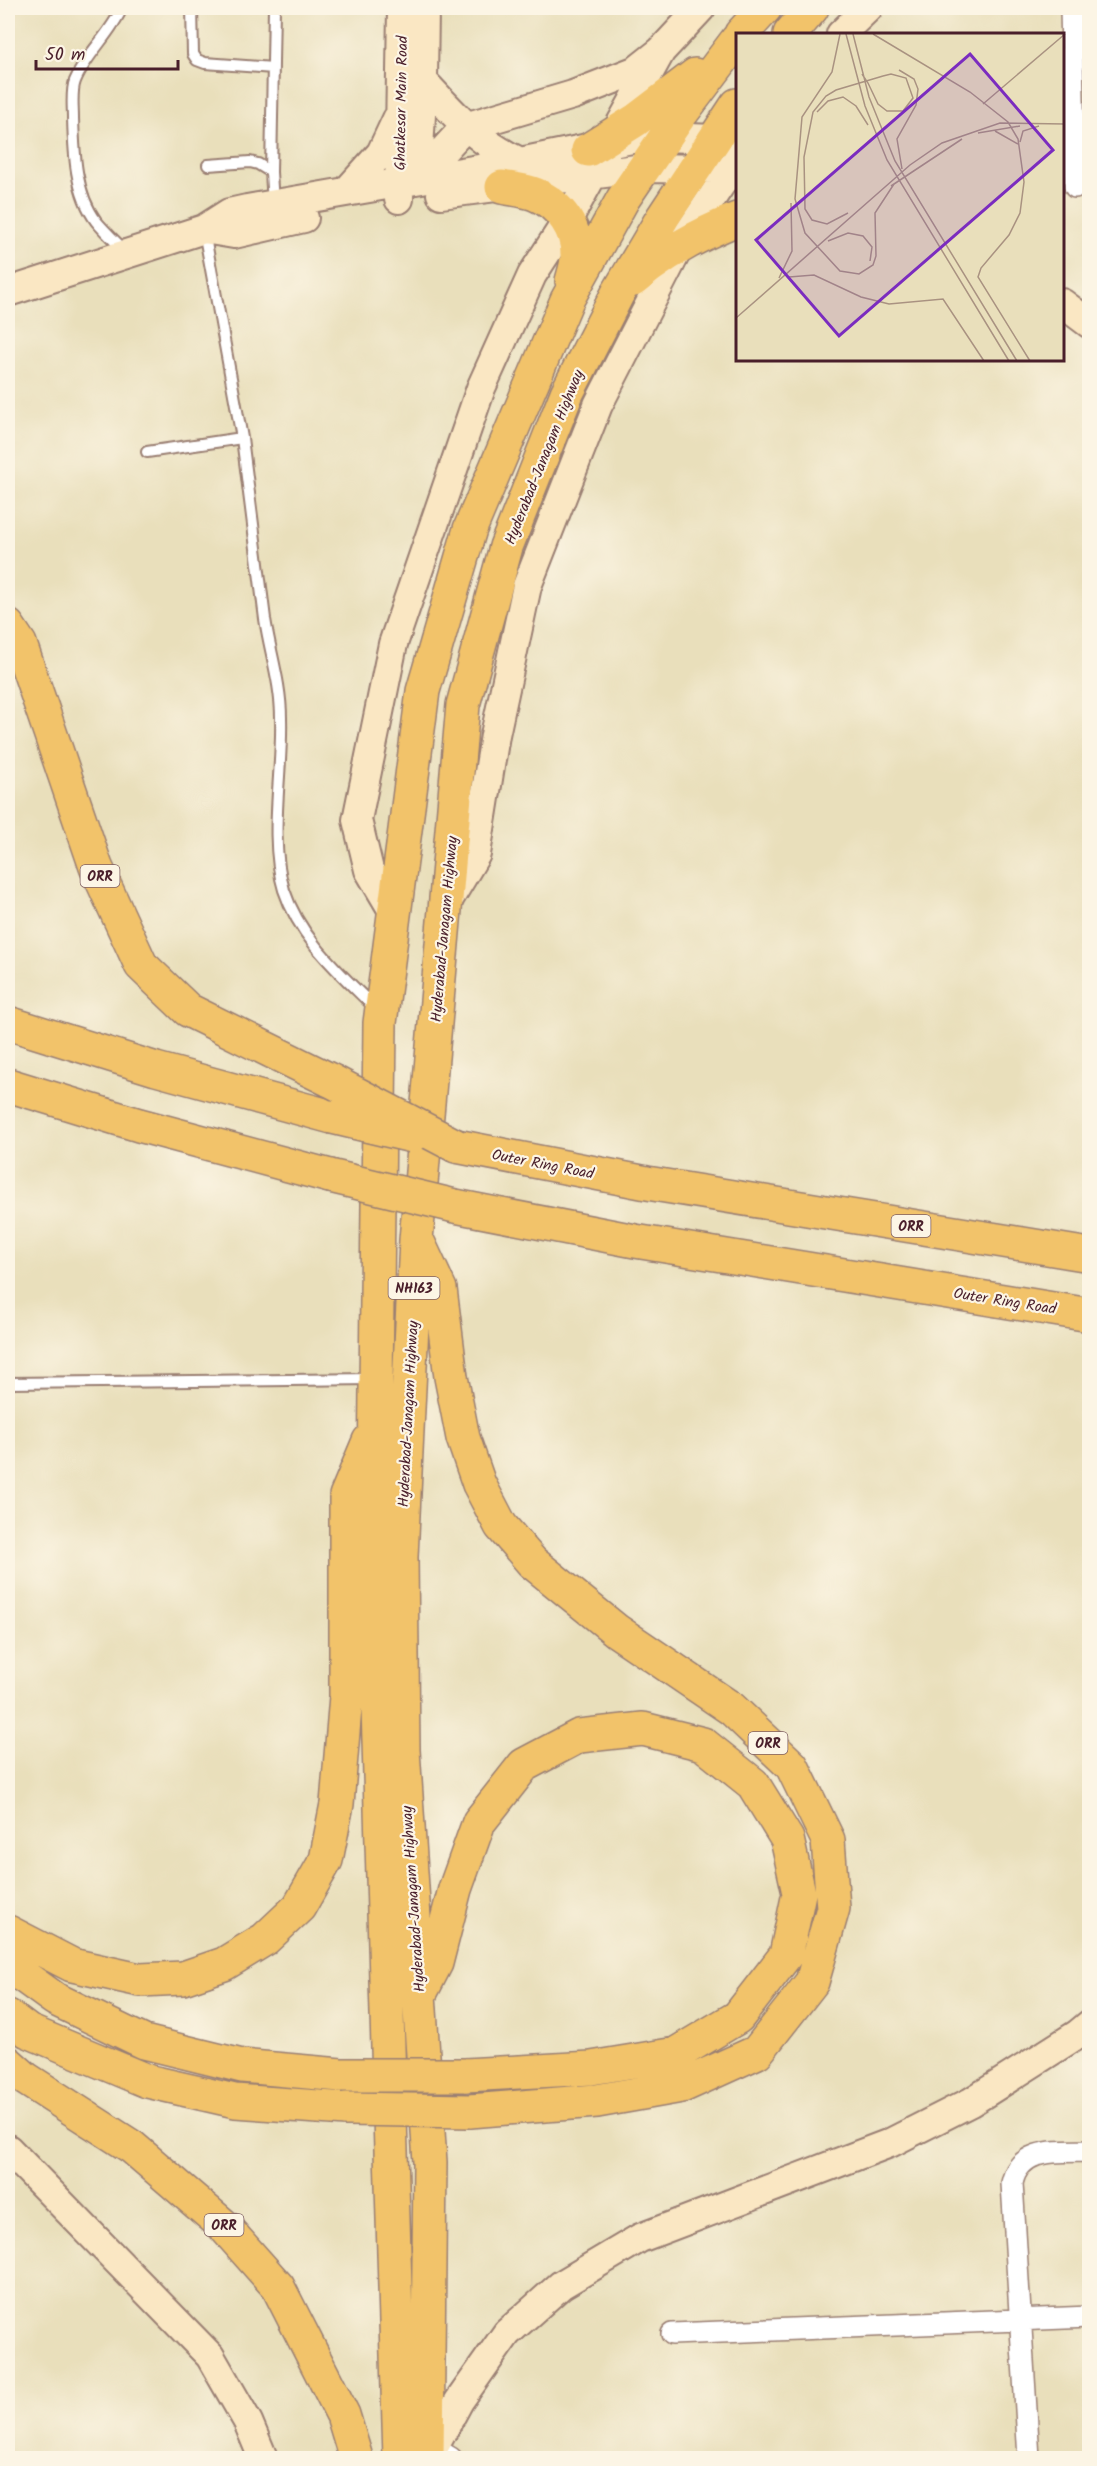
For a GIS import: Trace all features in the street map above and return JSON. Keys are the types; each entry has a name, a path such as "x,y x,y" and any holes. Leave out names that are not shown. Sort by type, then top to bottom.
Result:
{"highway":[{"path":"742,33 765,8"},
{"path":"791,33 812,8"},
{"path":"817,33 828,8"},
{"path":"601,151 678,91 736,40"},
{"name":"NH163","path":"644,168 736,40"},
{"name":"NH163","path":"694,169 731,156 736,114"},
{"name":"Hyderabad-Janagam Highway","path":"400,2458 374,1570 381,1014 423,691 470,529 567,300 613,216 644,168"},
{"name":"Hyderabad-Janagam Highway","path":"435,2456 430,2162 403,1750 401,1568 416,1240 463,705 506,547 567,393 618,293 694,169"},
{"path":"511,174 534,193 553,204 567,221 573,233 578,258 567,300"},
{"path":"618,293 653,263 679,247 736,219"},
{"name":"ORR","path":"8,626 20,644 96,867 141,965 188,1010 332,1081 456,1146"},
{"name":"Outer Ring Road","path":"8,1023 225,1089 456,1146 646,1184 1089,1255"},
{"name":"Outer Ring Road","path":"8,1085 23,1093 220,1148 455,1206 625,1239 1089,1315"},
{"name":"ORR","path":"8,2016 28,2031 147,2081 235,2101 346,2109 470,2111 597,2101 682,2086 757,2052 812,1982 833,1908 828,1840 792,1766 732,1709 617,1631 532,1562 501,1526 479,1484 463,1438 451,1377 440,1289 416,1240"},
{"path":"8,1932 72,1965 140,1980 183,1978 224,1964 265,1939 299,1907 326,1860 337,1804 346,1696 346,1496 376,1424"},
{"name":"ORR","path":"8,1965 56,1999 144,2042 242,2066 341,2074 465,2075 591,2068 676,2054 738,2017 786,1955 799,1893 788,1839 753,1784 703,1744 643,1729 579,1736 524,1766 479,1822 455,1889 436,1963 419,1996"},
{"name":"ORR","path":"8,2063 26,2079 132,2147 231,2234 278,2287 343,2415 356,2458"}],"street":[{"name":"Ghatkesar Main Road","path":"402,8 401,109 408,189"},
{"name":"Ghatkesar Main Road","path":"408,189 423,81 424,8"},
{"path":"8,292 204,229 229,213 347,191 408,189 465,127 573,95 637,70 661,51 701,8"},
{"path":"842,33 868,8"},
{"path":"1071,8 1075,187"},
{"path":"395,914 369,870 357,820 393,644 481,388 532,275 567,221 601,151 661,51"},
{"path":"423,81 511,174"},
{"path":"347,191 381,153 401,109"},
{"path":"204,229 234,234 408,189 511,174 601,151 632,139 665,137 731,156 679,247 598,405 527,586 495,735 476,854 446,904"},
{"path":"601,151 644,168 694,169"},
{"path":"1064,305 1089,324"},
{"path":"435,2456 459,2401 507,2333 561,2285 640,2238 890,2143 971,2102 1078,2034 1089,2024"},
{"path":"8,2149 210,2356 248,2422 263,2458"},
{"path":"1029,2458 1012,2183 1014,2171 1028,2158 1044,2152 1089,2151"},
{"path":"672,2334 1089,2317"}],"lane":[{"path":"122,8 116,22 84,64 73,84 74,143 79,183 86,204 95,220 128,253"},
{"path":"192,8 193,54 197,60 205,63 273,68"},
{"path":"273,204 271,172 274,8"},
{"path":"208,165 250,162 271,172"},
{"path":"204,229 242,438 265,620 279,685 281,717 276,804 284,889 307,936 320,953 381,1014"},
{"path":"147,452 242,438"},
{"path":"8,1383 376,1379"}]}
